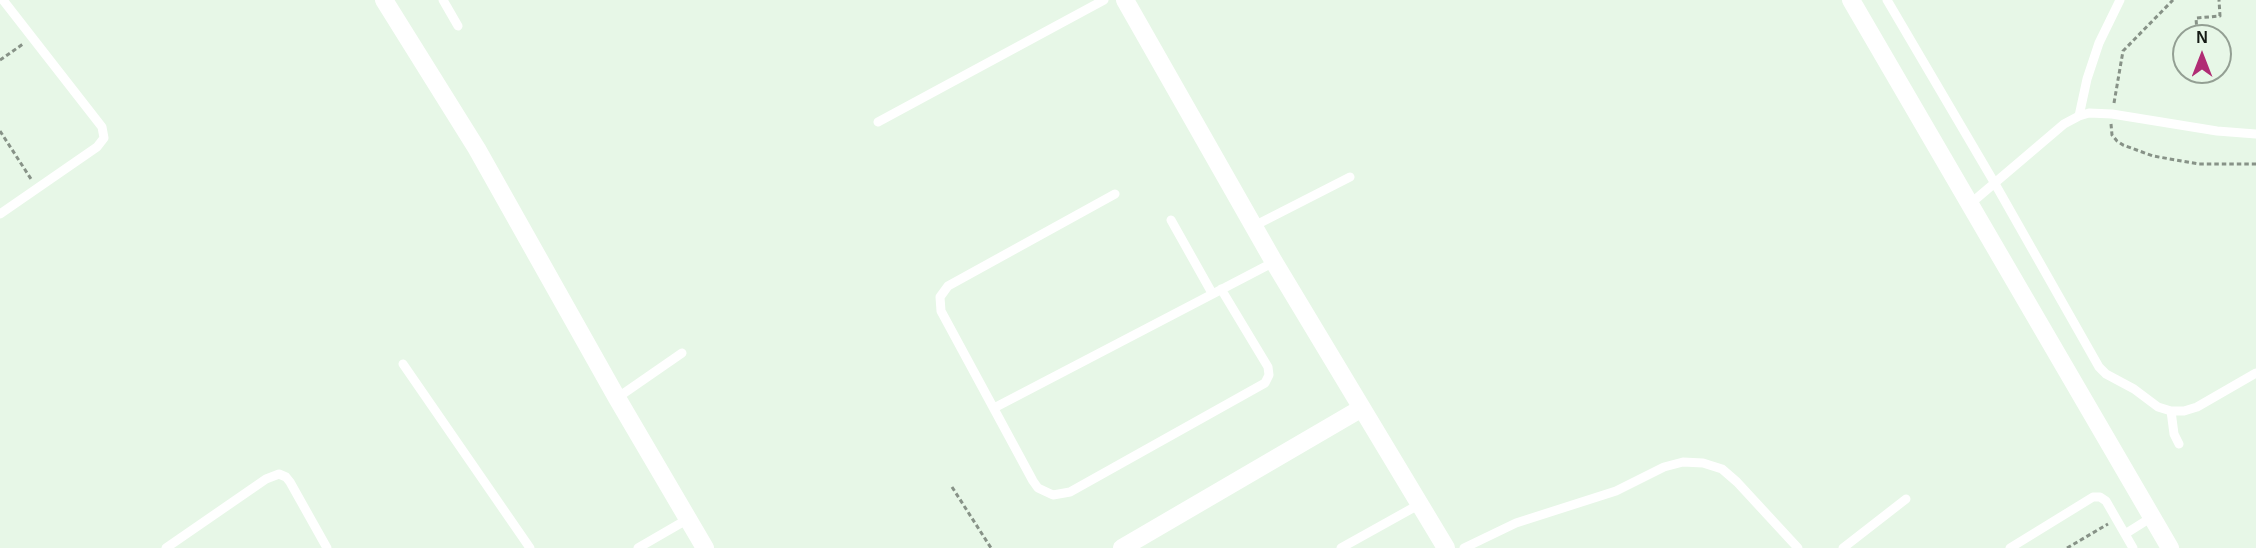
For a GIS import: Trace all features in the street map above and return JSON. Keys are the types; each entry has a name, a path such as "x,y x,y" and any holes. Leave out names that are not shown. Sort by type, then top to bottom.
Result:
{"street":[{"path":"1125,0 1274,262 1446,548"},
{"path":"1851,0 2170,548"},
{"path":"386,1 477,149 616,398 705,548"},
{"path":"1122,548 1362,408"}],"lane":[{"path":"0,214 97,147 104,138 102,127 3,0"},
{"path":"443,0 458,26"},
{"path":"878,122 1104,0"},
{"path":"1887,0 2099,367 2106,374 2134,389 2158,407 2171,411 2184,411 2197,406 2256,373"},
{"path":"2079,116 2087,79 2099,43 2120,0"},
{"path":"1970,204 2064,124 2089,113 2112,114 2217,131 2256,134"},
{"path":"1254,226 1350,177"},
{"path":"1115,194 943,290 940,297 940,311 1033,481 1038,488 1053,495 1070,492 1265,383 1269,375 1268,367 1171,220"},
{"path":"994,408 1274,262"},
{"path":"616,398 682,353"},
{"path":"403,364 530,548"},
{"path":"2171,411 2174,434 2179,444"},
{"path":"1464,548 1516,523 1616,491 1664,467 1683,462 1703,463 1722,469 1798,548"},
{"path":"166,548 266,479 279,474 290,482 327,548"},
{"path":"2010,548 2093,497 2100,497 2106,501 2133,548"},
{"path":"1843,548 1906,499"},
{"path":"1341,548 1420,504"},
{"path":"2125,534 2152,517"},
{"path":"638,548 688,519"}],"path":[{"path":"2196,24 2196,18 2220,16 2219,0"},
{"path":"0,60 32,38"},
{"path":"0,131 37,189"},
{"path":"951,487 991,548"},
{"path":"2067,548 2117,519"}]}
